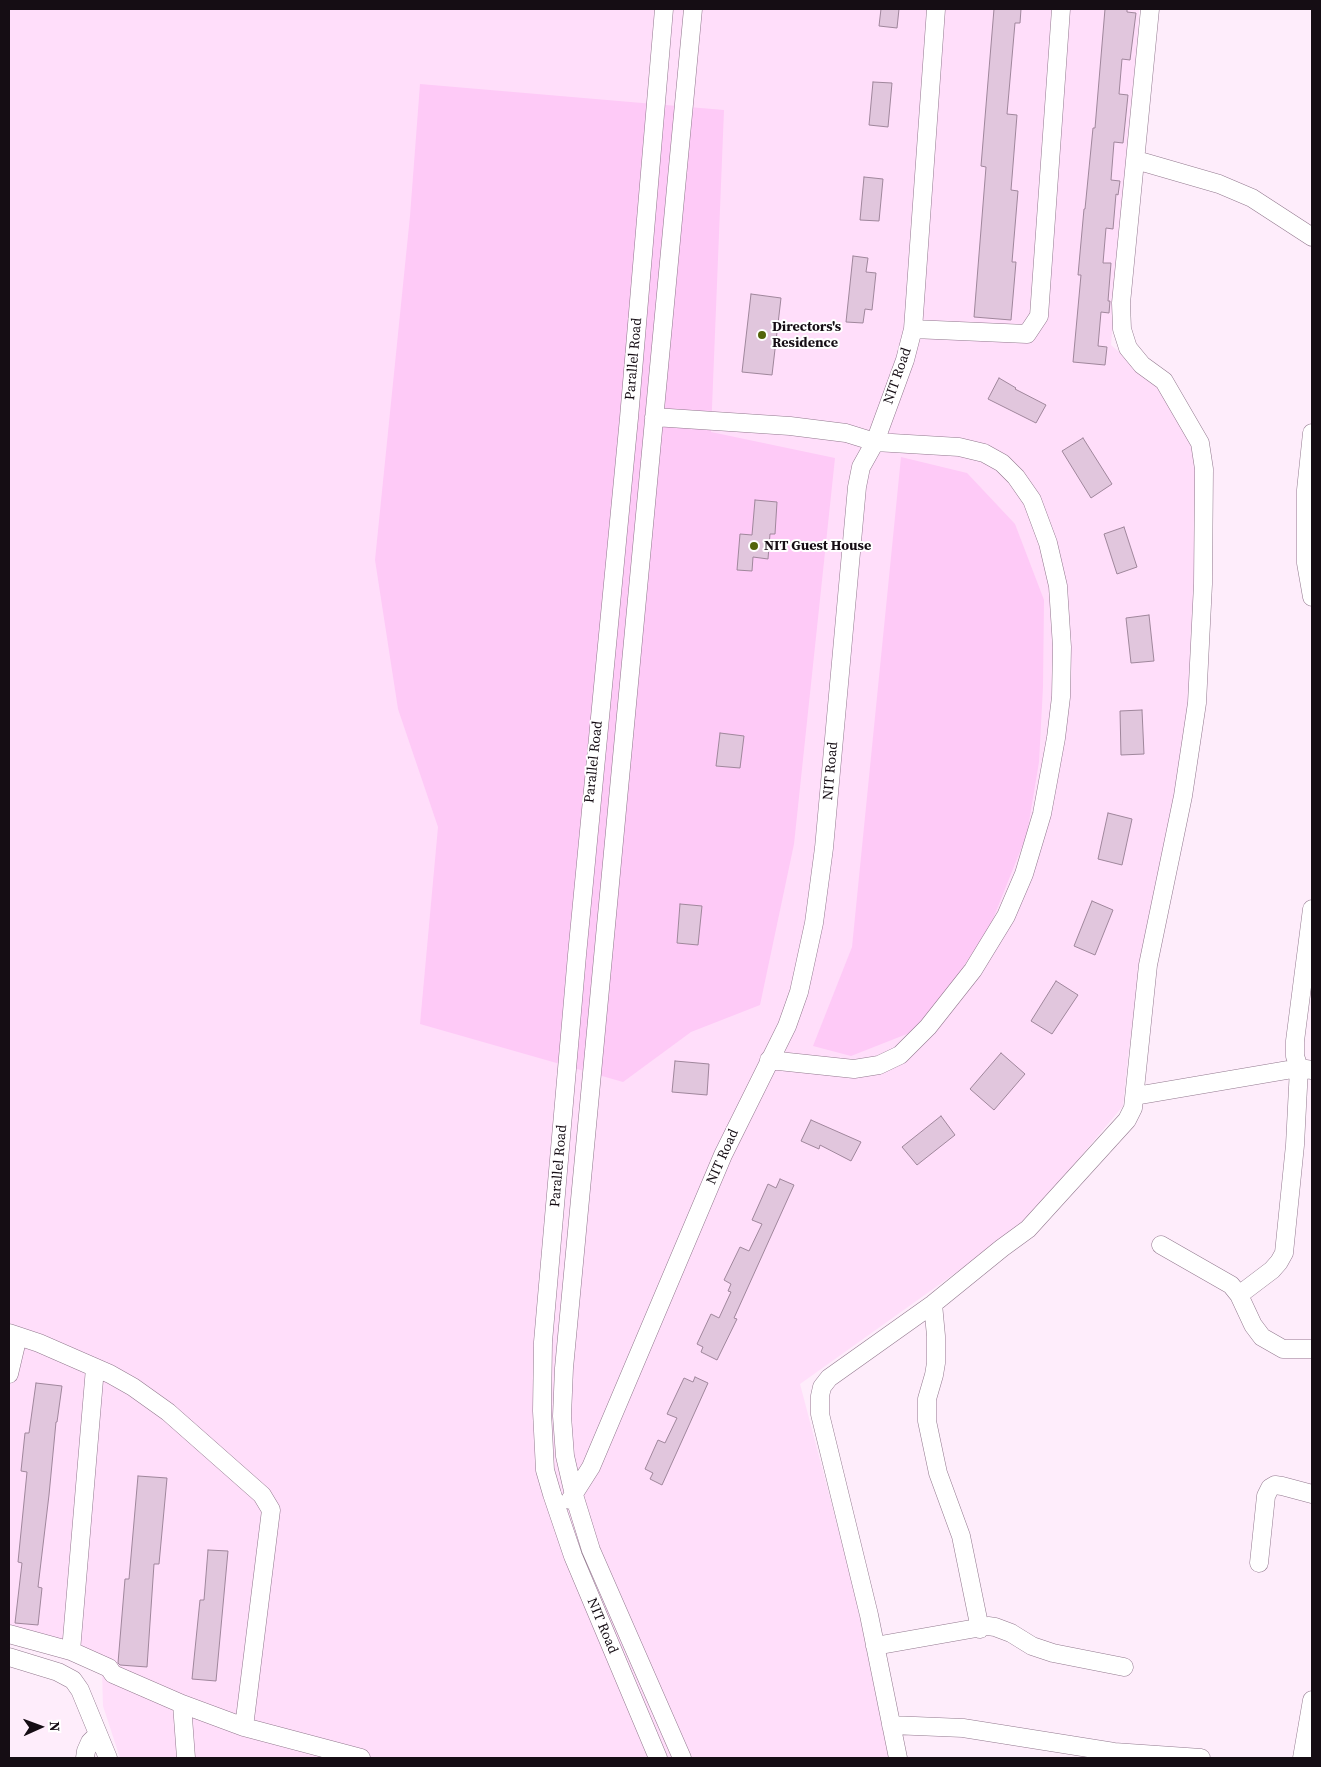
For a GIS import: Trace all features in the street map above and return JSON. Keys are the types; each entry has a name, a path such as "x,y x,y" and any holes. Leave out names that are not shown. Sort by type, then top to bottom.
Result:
{"street":[{"name":"Parallel Road","path":"574,1495 565,1456 562,1416 564,1368 693,9"},
{"name":"NIT Road","path":"658,1758 573,1556 559,1515 591,1467 723,1155 787,1026 799,992 814,923 824,848 857,488 861,467 875,442 905,360 912,329 936,9"},
{"path":"912,329 1027,334 1039,316 1061,9"},
{"path":"898,1758 875,1646 820,1414 822,1387 829,1378 933,1304 1034,1224 1127,1120 1133,1108 1148,965 1184,796 1197,703 1204,584 1204,469 1200,442 1190,424 1164,381 1142,365 1128,348 1122,329 1121,303 1150,9"},
{"name":"Parallel Road","path":"559,1515 545,1470 542,1411 543,1342 591,797 628,427 660,13"},
{"path":"1136,160 1219,184 1252,198 1312,237"},
{"path":"654,417 790,426 846,433 875,442 959,447 984,453 1002,463 1016,477 1032,500 1048,543 1058,586 1062,647 1061,697 1056,738 1042,814 1024,874 1006,916 974,970 928,1027 900,1055 878,1065 854,1069 769,1060"},
{"path":"1312,433 1306,490 1306,563 1312,597"},
{"path":"1239,1295 1272,1270 1284,1253 1295,1145 1306,1069 1295,1056 1295,1040 1312,908"},
{"path":"1134,1096 1306,1069"},
{"path":"1161,1245 1231,1285 1239,1295 1253,1325 1262,1337 1283,1349 1312,1349"},
{"path":"933,1304 936,1363 927,1399 927,1421 938,1473 961,1536 980,1629"},
{"path":"9,1374 13,1335 39,1343 96,1368 133,1387 168,1412 262,1495 271,1510 244,1727"},
{"path":"71,1651 96,1368"},
{"path":"1259,1562 1266,1496 1270,1488 1282,1486 1312,1494"},
{"name":"NIT Road","path":"574,1495 591,1550 682,1758"},
{"path":"875,1646 980,1629 988,1626 1011,1633 1032,1646 1053,1653 1124,1667"},
{"path":"9,1634 71,1651 109,1668 113,1674 182,1704 244,1727 361,1758"},
{"path":"9,1656 58,1672 73,1680 80,1690 108,1758"},
{"path":"1302,1758 1312,1700"},
{"path":"182,1704 186,1758"},
{"path":"891,1725 963,1728 1114,1752 1201,1758"},
{"path":"85,1758 90,1742 98,1734"}],"shaded area":[{"path":"9,9 1139,9 1138,42 1130,114 1111,345 1161,387 1195,450 1199,486 1189,710 1166,855 1144,948 1123,1106 1066,1174 1021,1223 982,1254 800,1384 852,1581 889,1758 120,1758 103,1706 102,1671 9,1642"},
{"path":"420,84 724,110 711,432 835,458 794,844 760,1005 691,1032 623,1082 420,1024 438,827 398,709 375,560 410,216"},
{"path":"901,457 967,473 1015,524 1044,600 1043,687 1039,762 1027,834 991,924 954,981 912,1032 851,1056 813,1046 852,947"}],"building":[{"path":"881,9 899,9 897,28 879,26"},
{"path":"994,9 1021,9 1020,23 1015,23 1007,114 1017,115 1011,190 1018,191 1012,262 1016,262 1011,320 974,317 986,167 981,166"},
{"path":"1105,9 1127,9 1127,12 1136,13 1130,60 1122,59 1119,94 1128,95 1123,143 1114,142 1111,180 1120,181 1118,195 1116,194 1113,229 1106,228 1103,263 1111,263 1108,301 1110,301 1109,313 1101,312 1098,346 1107,347 1105,365 1073,362 1081,275 1078,275 1093,128 1095,128"},
{"path":"873,82 892,83 888,127 869,125"},
{"path":"864,177 883,179 879,221 860,220"},
{"path":"853,256 868,258 866,272 876,273 872,310 865,309 863,323 846,322"},
{"name":"Directors's Residence","path":"751,294 781,298 772,375 742,372"},
{"path":"999,378 1015,389 1046,405 1036,423 988,399"},
{"path":"1083,438 1112,484 1091,498 1062,451"},
{"name":"NIT Guest House","path":"755,500 777,502 775,534 770,534 768,559 753,557 752,571 737,570 740,534 752,535"},
{"path":"1124,527 1137,567 1117,574 1104,534"},
{"path":"1149,615 1154,661 1131,663 1126,618"},
{"path":"1142,710 1144,754 1121,755 1120,711"},
{"path":"720,733 744,736 740,768 716,766"},
{"path":"1108,813 1132,819 1122,865 1098,859"},
{"path":"1092,901 1113,910 1095,955 1074,946"},
{"path":"680,904 702,906 698,945 677,943"},
{"path":"1056,981 1078,995 1052,1034 1031,1021"},
{"path":"1001,1053 1025,1074 994,1110 970,1089"},
{"path":"675,1061 709,1064 707,1095 672,1092"},
{"path":"941,1116 955,1135 917,1165 902,1147"},
{"path":"811,1120 861,1142 851,1161 820,1145 819,1149 801,1141"},
{"path":"780,1179 794,1185 734,1318 737,1319 717,1360 701,1352 703,1347 697,1344 711,1314 719,1318 731,1292 728,1291 731,1284 724,1280 740,1247 749,1251 762,1224 752,1220 768,1184 776,1188"},
{"path":"695,1377 708,1383 662,1485 650,1479 653,1473 645,1469 658,1440 665,1443 677,1418 667,1414 684,1378 693,1382"},
{"path":"36,1383 62,1386 56,1422 38,1587 42,1588 38,1625 15,1623 22,1563 18,1562 27,1472 21,1471 25,1433 29,1433"},
{"path":"138,1476 167,1478 159,1564 154,1564 147,1667 120,1665 118,1663 125,1579 129,1579"},
{"path":"208,1550 228,1551 216,1681 192,1679 200,1600 204,1600"}],"place":[{"name":"Directors's Residence","path":"762,335"},
{"name":"NIT Guest House","path":"754,546"}]}
